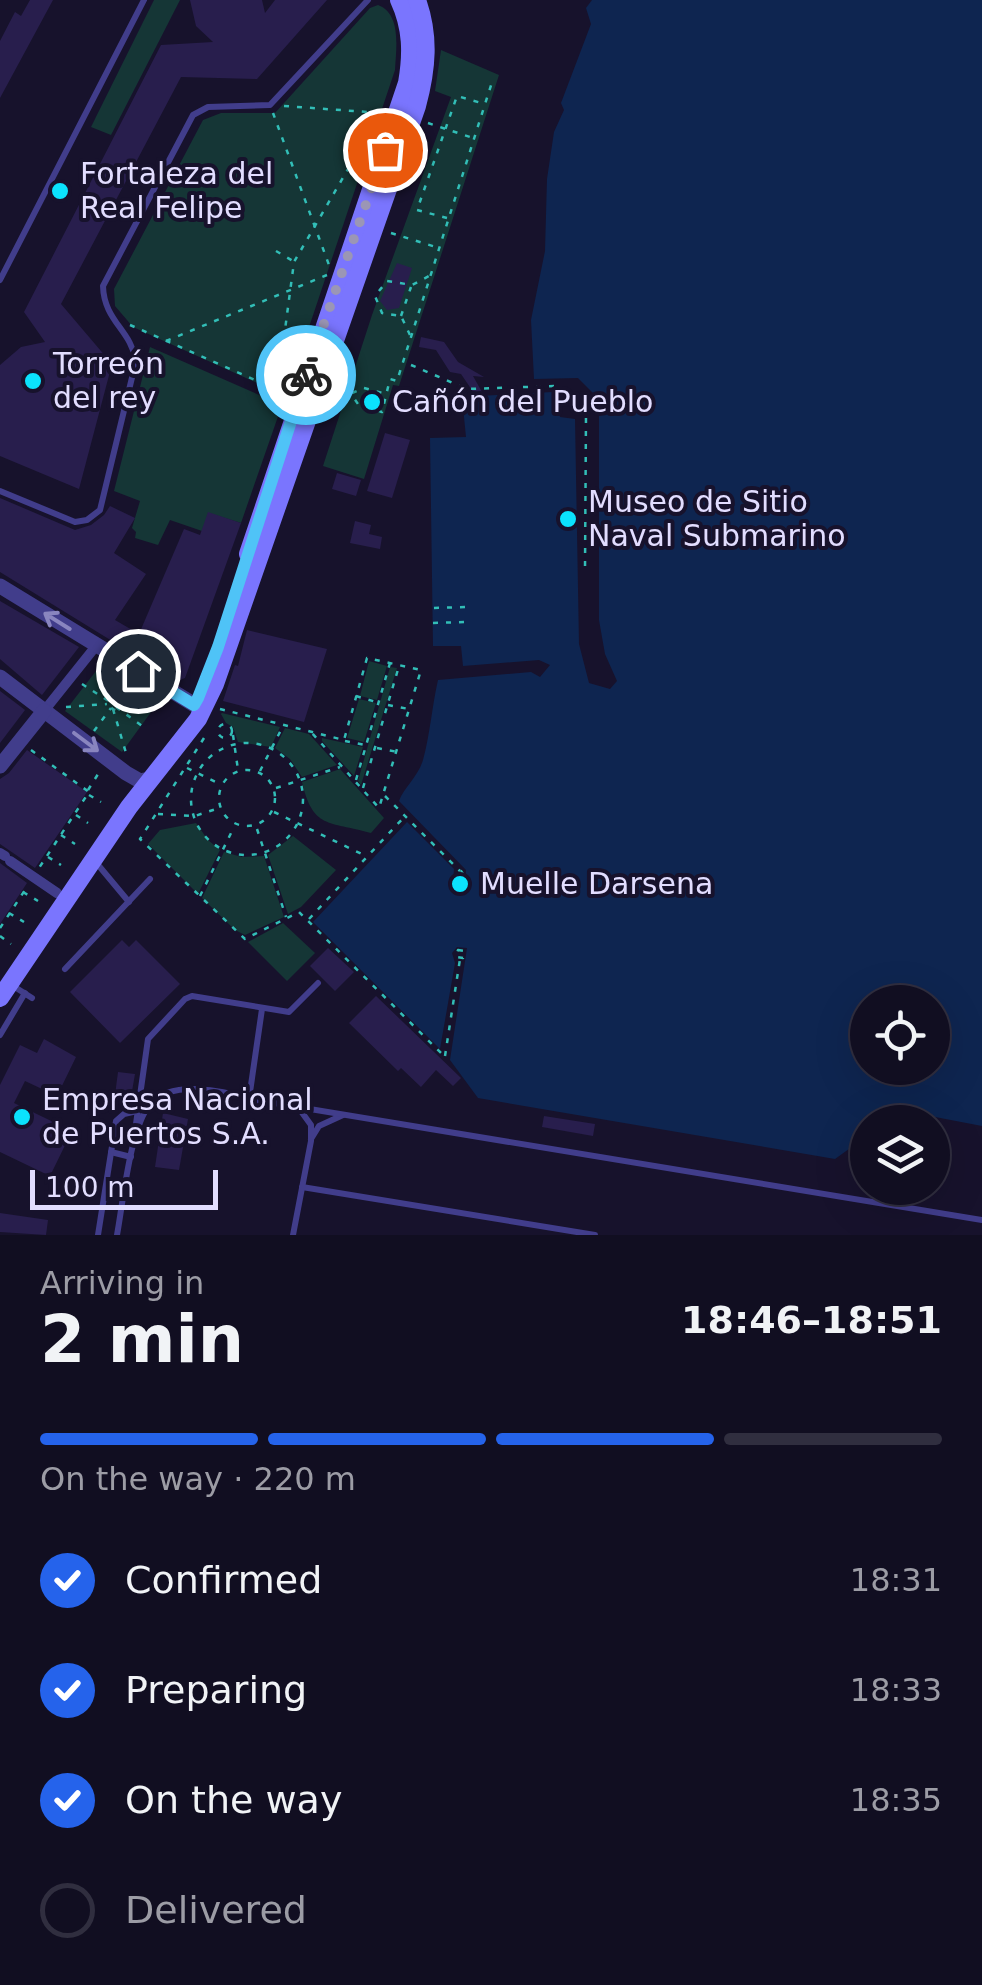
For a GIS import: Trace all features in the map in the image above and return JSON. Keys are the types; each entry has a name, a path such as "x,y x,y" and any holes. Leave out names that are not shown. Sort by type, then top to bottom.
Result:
{"main road":[{"path":"207,711 218,647 407,83 410,30 399,0"},
{"path":"13,990 57,894 144,780 207,711 413,118 426,60 424,20 416,0"},
{"path":"13,990 144,780"}],"street":[{"path":"0,586 97,654 207,711"},
{"path":"0,766 70,678 97,654"},
{"path":"0,677 144,780"},
{"path":"5,857 57,894"}],"lane":[{"path":"0,280 144,0"},
{"path":"0,491 75,522 88,520 100,510 136,361 134,348 109,316 103,302 103,286 193,116 208,107 270,104 368,0"},
{"path":"94,859 129,902"},
{"path":"65,969 150,879"},
{"path":"117,1235 148,1039 192,996 289,1012 318,983"},
{"path":"0,1035 13,990"},
{"path":"249,1099 262,1009"},
{"path":"132,1152 147,1108 165,1094 197,1090 982,1220"},
{"path":"293,1235 310,1140 310,1124 298,1107"},
{"path":"98,1235 116,1120 137,1111"},
{"path":"310,1140 318,1126 348,1114"},
{"path":"111,1152 132,1152"},
{"path":"302,1187 595,1235"}],"path":[{"path":"319,384 351,394 358,404 382,412 390,379 397,381 493,80"},
{"path":"449,218 417,210 457,96 485,104"},
{"path":"166,340 288,290 332,273 315,226 270,104 380,113 315,226 294,262 288,290 277,390"},
{"path":"413,118 474,138"},
{"path":"375,228 439,248"},
{"path":"276,251 294,262"},
{"path":"401,316 382,313 376,296 387,281 412,286 430,276"},
{"path":"411,336 401,316 412,286"},
{"path":"109,316 298,399"},
{"path":"412,365 467,388 556,386 586,414 585,570"},
{"path":"430,403 443,378"},
{"path":"351,394 364,388 386,394"},
{"path":"434,608 465,607"},
{"path":"433,623 465,622"},
{"path":"97,654 126,753"},
{"path":"312,733 379,808 421,670 367,658 344,740"},
{"path":"355,782 390,663"},
{"path":"362,789 400,665"},
{"path":"92,734 134,677"},
{"path":"70,678 145,728"},
{"path":"356,696 378,702"},
{"path":"64,708 168,698"},
{"path":"207,711 220,700"},
{"path":"388,705 410,710"},
{"path":"207,711 231,726 238,770"},
{"path":"207,711 365,746"},
{"path":"218,729 224,724"},
{"path":"260,772 284,725"},
{"path":"232,733 223,738 218,729 211,727 140,840 245,939 299,912 445,1057 460,959"},
{"path":"20,741 100,802"},
{"path":"235,743 272,748 290,762 300,780 303,803 298,824 286,841 266,853 247,856 222,850 208,839 195,816 191,793 197,772 216,750 235,743"},
{"path":"376,747 398,752"},
{"path":"275,789 341,766"},
{"path":"186,767 221,784"},
{"path":"0,928 101,769"},
{"path":"238,770 260,772 275,789 273,812 256,827 234,825 219,808 221,784 238,770"},
{"path":"384,795 460,871"},
{"path":"156,814 195,816 219,808"},
{"path":"273,812 367,857"},
{"path":"74,814 88,823"},
{"path":"308,920 406,815"},
{"path":"199,897 234,825"},
{"path":"256,827 287,918"},
{"path":"61,834 75,844"},
{"path":"47,856 61,865"},
{"path":"24,892 38,902"},
{"path":"10,913 24,922"},
{"path":"0,936 10,944"}],"green space":[{"path":"154,0 180,0 111,135 91,127"},
{"path":"378,5 394,24 395,70 286,396 133,327 115,306 114,289 203,120 221,113 275,113 370,8"},
{"path":"441,50 499,75 399,386 393,385 364,479 323,466 372,315 451,97 435,91"},
{"path":"150,347 282,405 241,523 209,513 202,531 170,520 158,545 135,538 132,528 140,501 114,491"},
{"path":"369,661 387,666 377,700 360,696"},
{"path":"103,662 162,697 122,752 65,711"},
{"path":"390,667 397,668 361,785 358,781"},
{"path":"359,699 376,703 364,742 347,738"},
{"path":"221,714 280,727 271,747 238,742 233,727"},
{"path":"285,728 309,734 337,765 302,777 290,759 275,748"},
{"path":"322,741 363,747 354,776"},
{"path":"340,769 384,818 371,833 324,821 311,808 302,782"},
{"path":"196,823 220,850 198,894 148,844 160,830"},
{"path":"293,836 336,870 301,907 288,914 268,855"},
{"path":"224,852 242,857 264,856 284,917 245,935 202,898"},
{"path":"283,923 315,953 287,981 248,942"}],"water":[{"path":"592,0 982,0 982,1126 950,1120 950,1105 850,1105 850,1148 835,1159 478,1098 450,1060 467,948 457,947 452,953 455,963 440,1049 313,922 407,822 454,869 453,882 466,881 466,870 399,801 423,760 438,680 531,672 540,677 550,665 539,660 463,666 461,646 433,646 430,438 466,437 462,397 552,392 560,417 575,419 579,644 589,683 610,689 617,681 605,654 599,620 599,412 593,393 578,378 534,379 531,320 545,251 547,179 554,132 591,24 586,8"}],"building":[{"path":"30,0 53,0 0,98 0,41 15,12 21,16"},
{"path":"190,0 262,0 265,13 275,0 327,0 257,79 181,77 61,304 112,364 79,489 0,456 0,365 21,347 45,342 24,312 161,45 213,42 196,26"},
{"path":"397,263 412,268 399,308 387,310 380,301"},
{"path":"421,337 444,342 458,362 484,377 473,376 482,392 476,396 461,374 450,372 436,350 419,347"},
{"path":"385,433 410,440 392,498 367,491"},
{"path":"337,473 361,480 356,496 332,489"},
{"path":"0,498 75,530 91,525 110,506 135,518 114,553 146,574 115,620 139,634 184,529 200,535 208,512 241,523 185,678 177,681 0,572"},
{"path":"355,521 371,525 369,534 382,537 380,549 350,543"},
{"path":"0,601 79,647 42,695 0,659"},
{"path":"247,630 327,649 304,722 223,701 235,665 238,666"},
{"path":"0,691 25,710 0,743"},
{"path":"27,750 87,792 35,868 0,844 0,779"},
{"path":"0,863 27,883 0,924"},
{"path":"122,940 129,947 136,940 180,984 120,1043 70,992"},
{"path":"328,948 354,972 335,991 310,966"},
{"path":"376,996 461,1078 453,1086 436,1070 421,1087 401,1068 398,1071 349,1023"},
{"name":"Empresa Nacional de Puertos S.A.","path":"44,1039 76,1057 57,1096 25,1081 14,1103 72,1131 50,1176 0,1152 0,1085 20,1045 37,1053"},
{"path":"118,1072 135,1074 131,1097 115,1095"},
{"path":"163,1113 188,1119 179,1170 155,1167"},
{"path":"544,1116 595,1124 593,1136 542,1127"},
{"path":"0,1213 48,1220 46,1235 0,1232"}],"way so far":[{"path":"306,375 385,150"}],"place":[{"name":"Fortaleza del Real Felipe","path":"60,191"},
{"name":"Torreón del rey","path":"33,381"},
{"name":"Cañón del Pueblo","path":"372,402"},
{"name":"Museo de Sitio Naval Submarino","path":"568,519"},
{"name":"Muelle Darsena","path":"460,884"},
{"name":"Empresa Nacional de Puertos S.A.","path":"22,1117"}],"route":[{"path":"138,671 194,705 218,647 306,375"}]}
